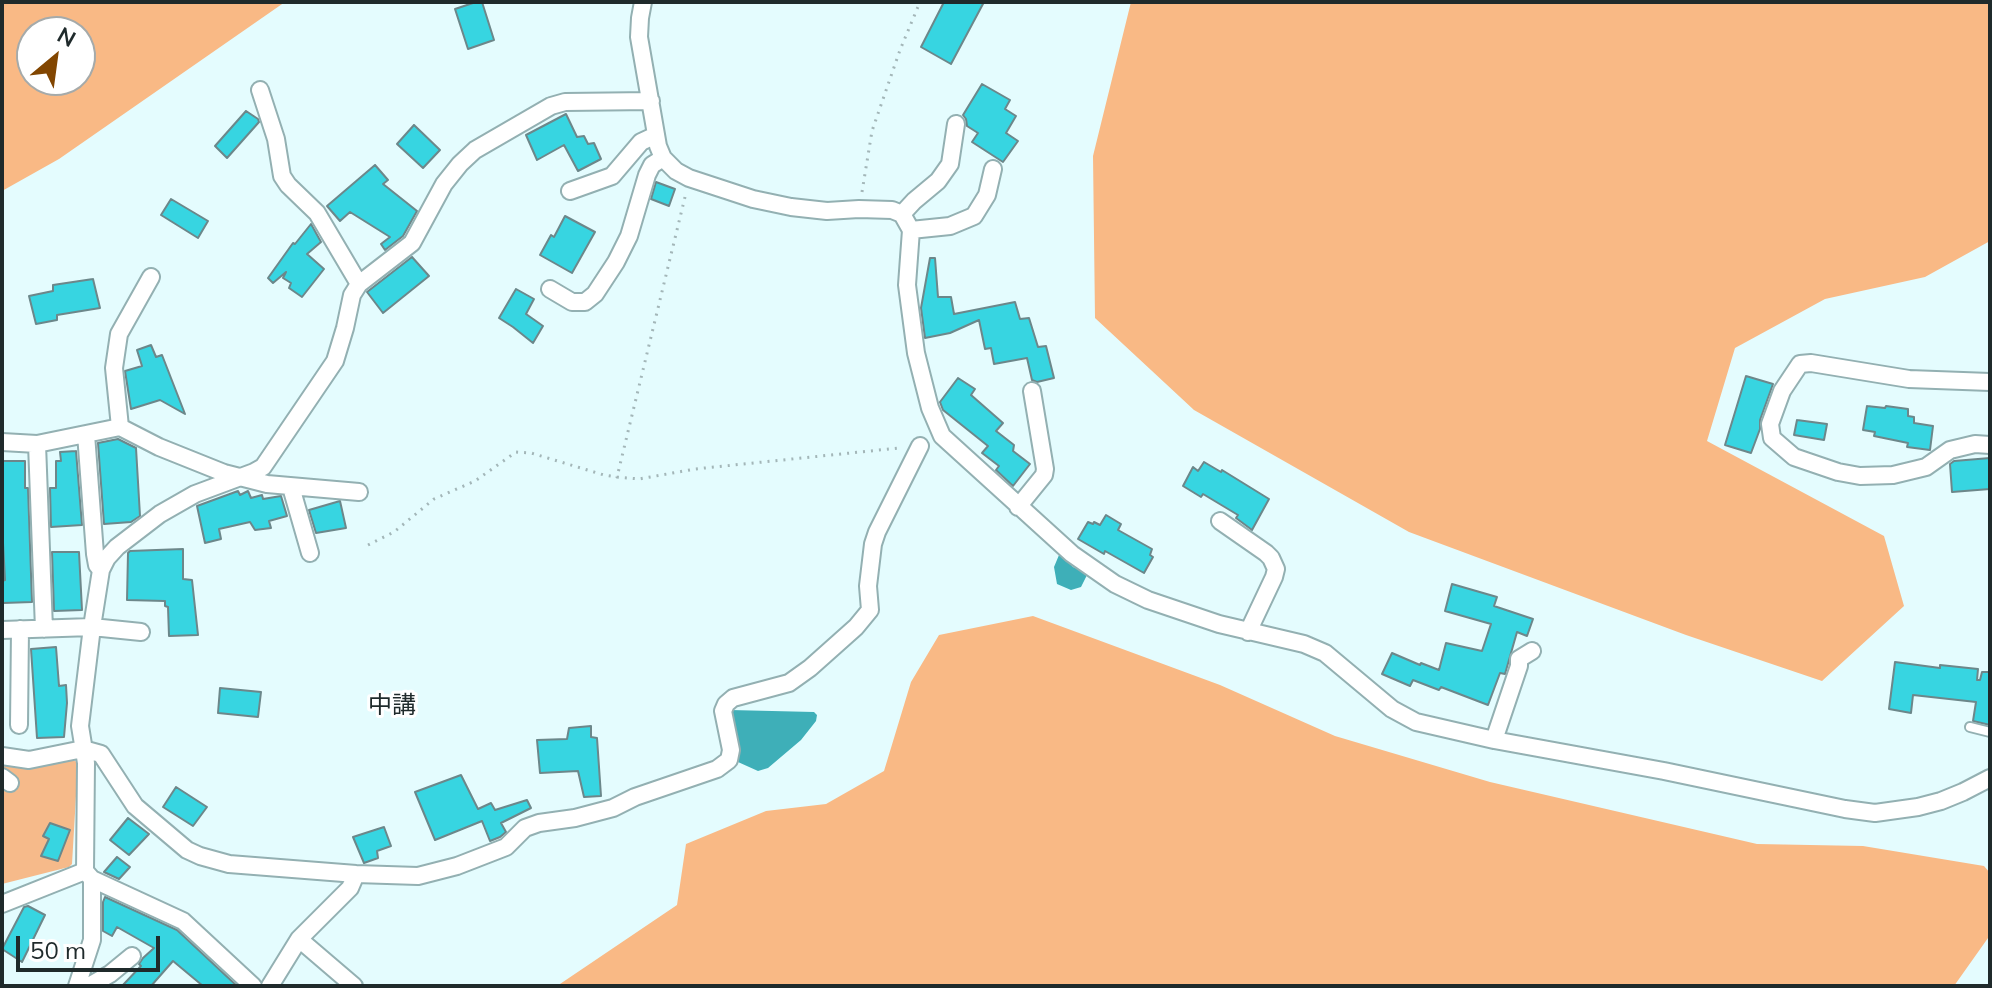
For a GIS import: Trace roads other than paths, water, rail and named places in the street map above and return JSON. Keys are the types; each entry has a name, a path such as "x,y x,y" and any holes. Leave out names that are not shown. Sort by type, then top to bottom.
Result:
{"street":[{"path":"643,2 639,37 658,146 663,158 689,178 753,199 827,211 892,210 902,214 911,230 907,285 916,353 930,408 942,436 1072,554 1115,584 1148,600 1248,632 1304,644 1325,653 1392,709 1416,722 1494,740 1875,813 1941,801 1990,778"},
{"path":"260,90 276,139 282,176 317,213 359,284"},
{"path":"77,986 92,940 86,763 80,726 101,570 107,558 160,514 195,494 263,467 335,361 352,295 359,284 412,243 444,184 475,150 551,106 565,102 651,101"},
{"path":"902,214 938,181 950,164 956,124"},
{"path":"570,191 612,176 641,142 656,135"},
{"path":"550,289 572,302 585,302 595,294 629,236 652,165 663,158"},
{"path":"911,230 950,226 974,216 987,195 993,169"},
{"path":"120,427 114,368 119,334 151,277"},
{"path":"1990,382 1909,379 1811,363 1800,364 1782,391 1770,424 1772,438 1794,457 1860,476 1893,475 1926,467 1950,450 1975,444 1990,445"},
{"path":"1018,507 1044,475 1045,469 1032,391"},
{"path":"2,442 37,444 120,427 159,447 224,473 267,484 359,492"},
{"path":"86,434 97,565 101,570"},
{"path":"37,444 44,629"},
{"path":"2,756 29,760 83,749 101,754 135,806 187,850 229,864 418,876 457,866 506,847 525,828 613,808 635,797 717,769 729,760 731,750 723,711 726,704 733,698 789,683 856,627 870,610 868,586 873,544 920,446"},
{"path":"291,487 310,553"},
{"path":"1220,521 1266,553 1276,569 1248,632"},
{"path":"2,630 92,627 141,632"},
{"path":"19,725 20,629"},
{"path":"1494,740 1519,659 1532,651"},
{"path":"270,986 299,939 350,888 356,874"},
{"path":"2,904 88,875 183,921 253,986"},
{"path":"299,939 354,986"},
{"path":"89,986 132,956"}],"lane":[{"path":"1970,727 1990,732"}],"water":[{"path":"1059,555 1073,567 1088,573 1081,587 1071,590 1057,584 1054,567"},
{"path":"730,710 814,712 817,715 801,740 768,768 758,771 738,762"}],"district":[{"name":"中講","path":"392,706"}]}
